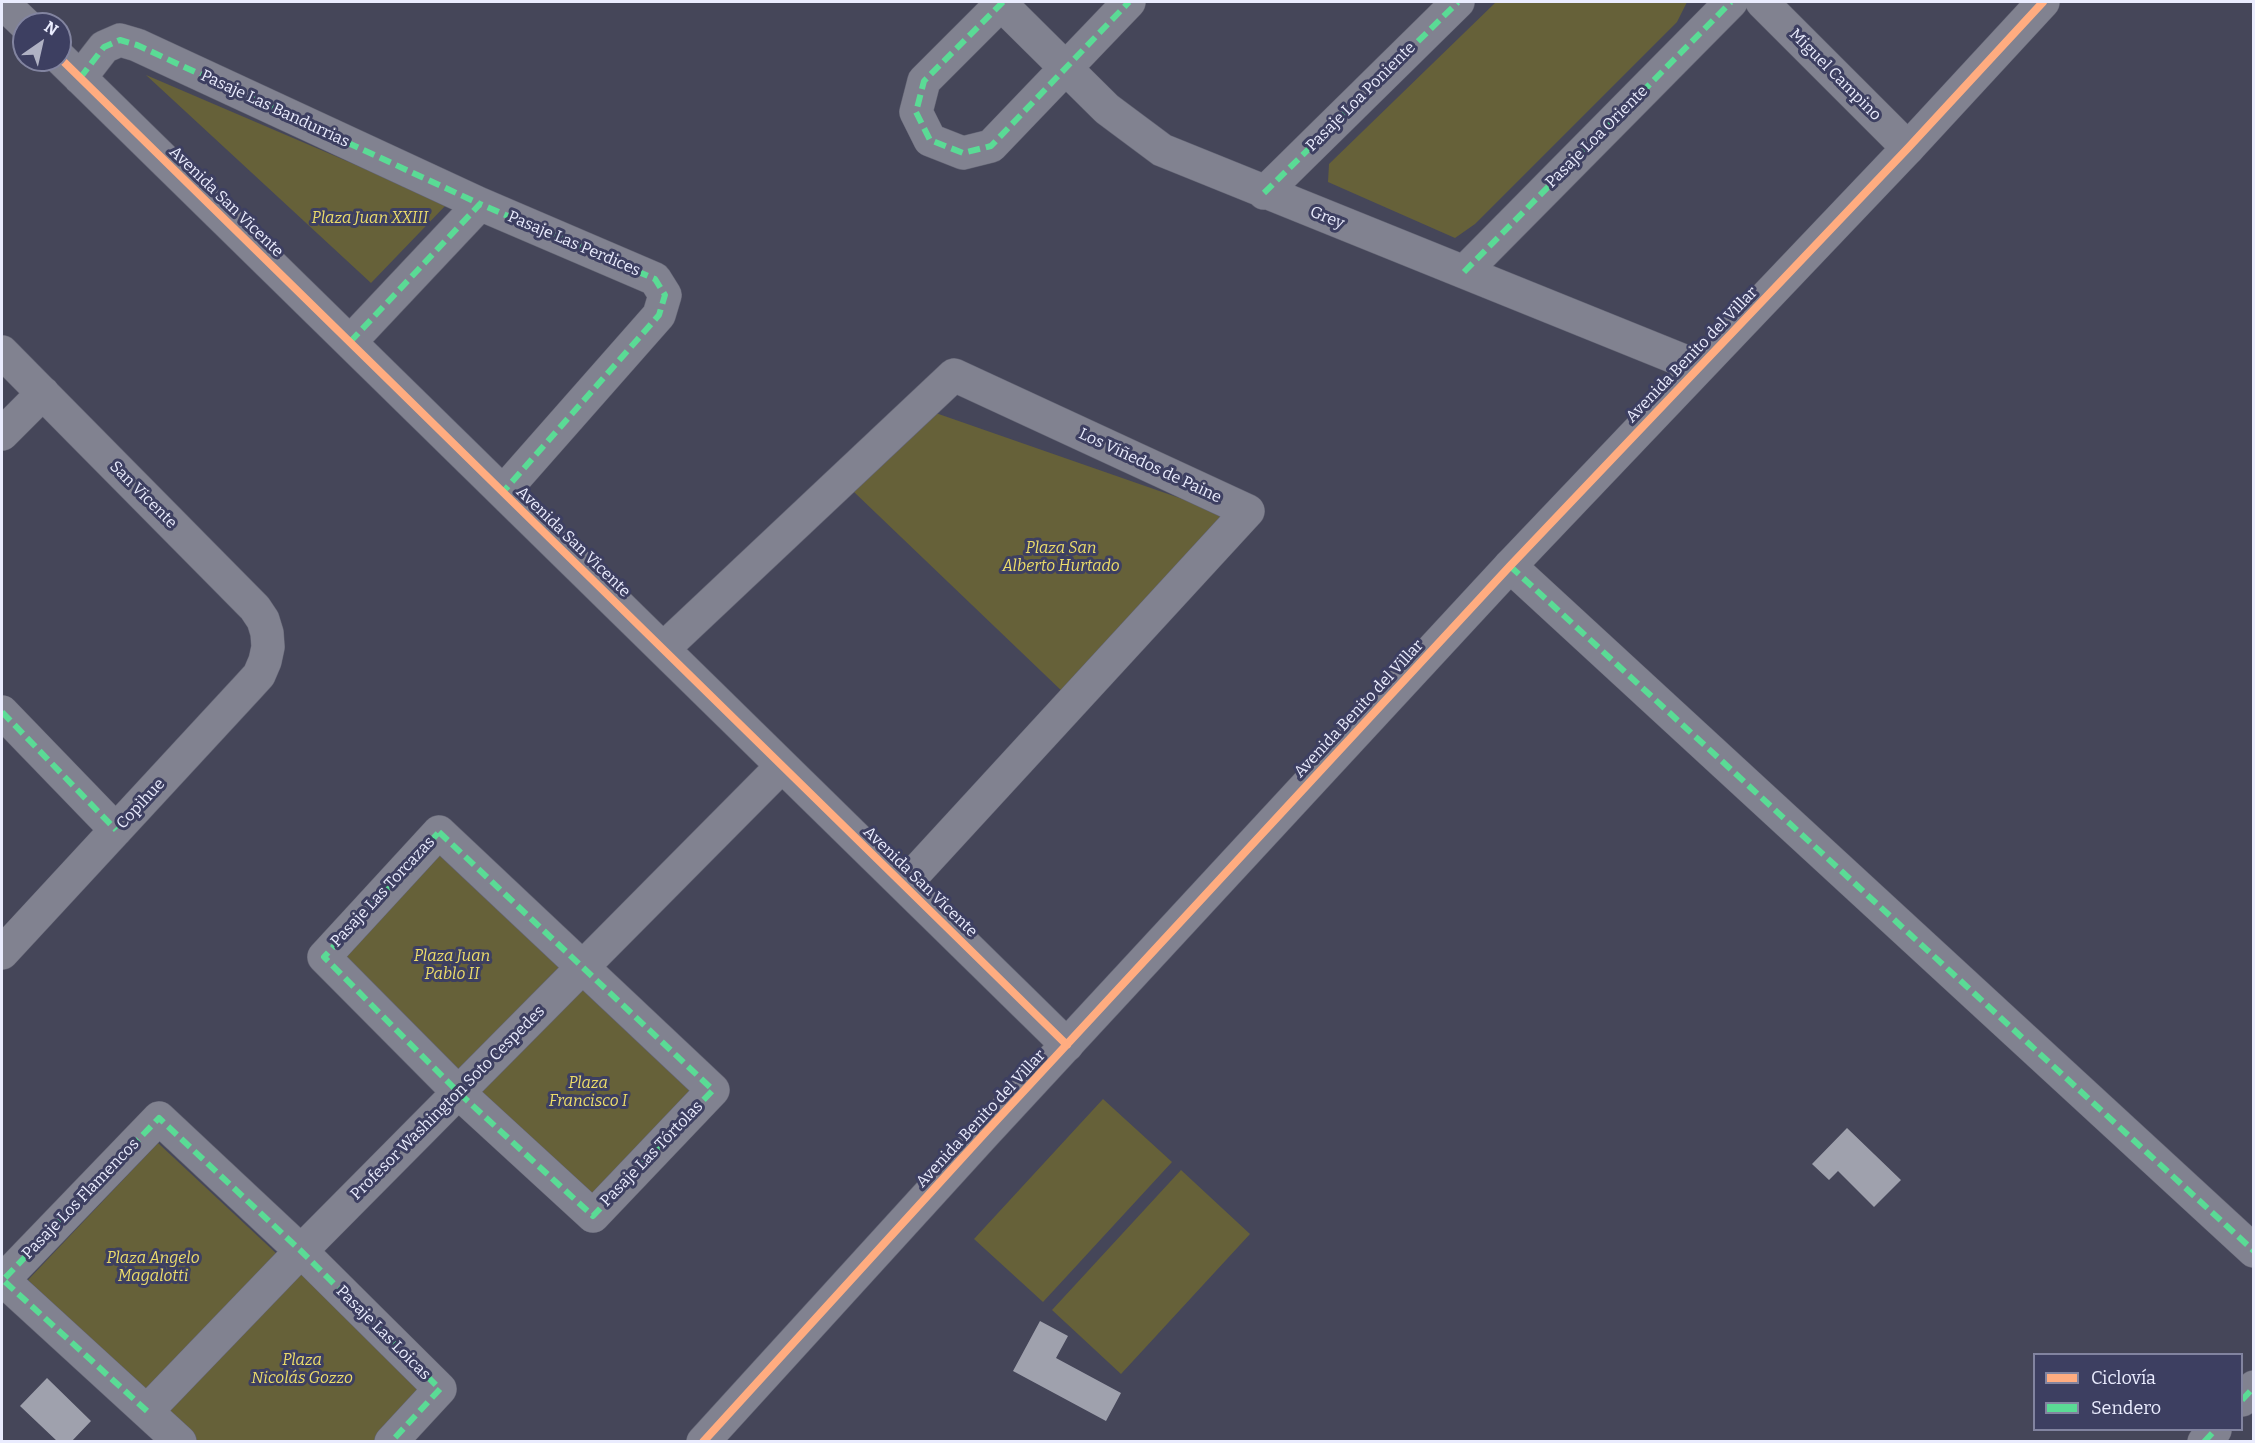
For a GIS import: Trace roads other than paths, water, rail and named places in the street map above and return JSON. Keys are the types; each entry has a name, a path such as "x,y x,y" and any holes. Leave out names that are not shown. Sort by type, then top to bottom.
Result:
{"street":[{"path":"1001,2 924,81 916,112 930,140 963,153 991,146 1129,2"},
{"name":"Grey","path":"1001,2 1107,109 1162,150 1699,367"},
{"name":"Pasaje Loa Poniente","path":"1264,193 1458,2"},
{"name":"Pasaje Loa Oriente","path":"1464,272 1731,2"},
{"name":"Miguel Campino","path":"1762,2 1908,148"},
{"name":"Avenida Benito del Villar","path":"703,1442 1510,566 1908,148 2043,2"},
{"name":"Pasaje Las Bandurrias","path":"72,67 120,40 137,45 480,204"},
{"name":"Avenida San Vicente","path":"72,70 1067,1045"},
{"path":"350,342 480,204"},
{"name":"Pasaje Las Perdices","path":"480,204 655,279 665,295 659,315 503,492"},
{"name":"San Vicente","path":"2,352 255,608 267,633 268,647"},
{"name":"Los Viñedos de Paine","path":"663,649 954,375 1248,511 904,885"},
{"path":"2,434 43,393"},
{"path":"1510,566 2253,1251"},
{"name":"Copihue","path":"2,953 259,675 266,661 268,647"},
{"path":"2,712 116,830"},
{"name":"Profesor Washington Soto Cespedes","path":"147,1411 301,1251 782,766"},
{"name":"Pasaje Las Torcazas","path":"459,1093 324,957 439,832 582,968"},
{"name":"Pasaje Las Tórtolas","path":"459,1093 593,1216 713,1090 582,968"},
{"name":"Pasaje Los Flamencos","path":"147,1411 3,1280 159,1118 301,1251"},
{"name":"Pasaje Las Loicas","path":"301,1251 440,1389 391,1442"},
{"path":"147,1411 180,1442"}],"park label":[{"name":"Plaza Juan XXIII","path":"370,219"},
{"name":"Plaza San Alberto Hurtado","path":"1061,558"},
{"name":"Plaza Juan Pablo II","path":"452,966"},
{"name":"Plaza Francisco I","path":"588,1093"},
{"name":"Plaza Angelo Magalotti","path":"153,1268"},
{"name":"Plaza Nicolás Gozzo","path":"302,1370"}]}
